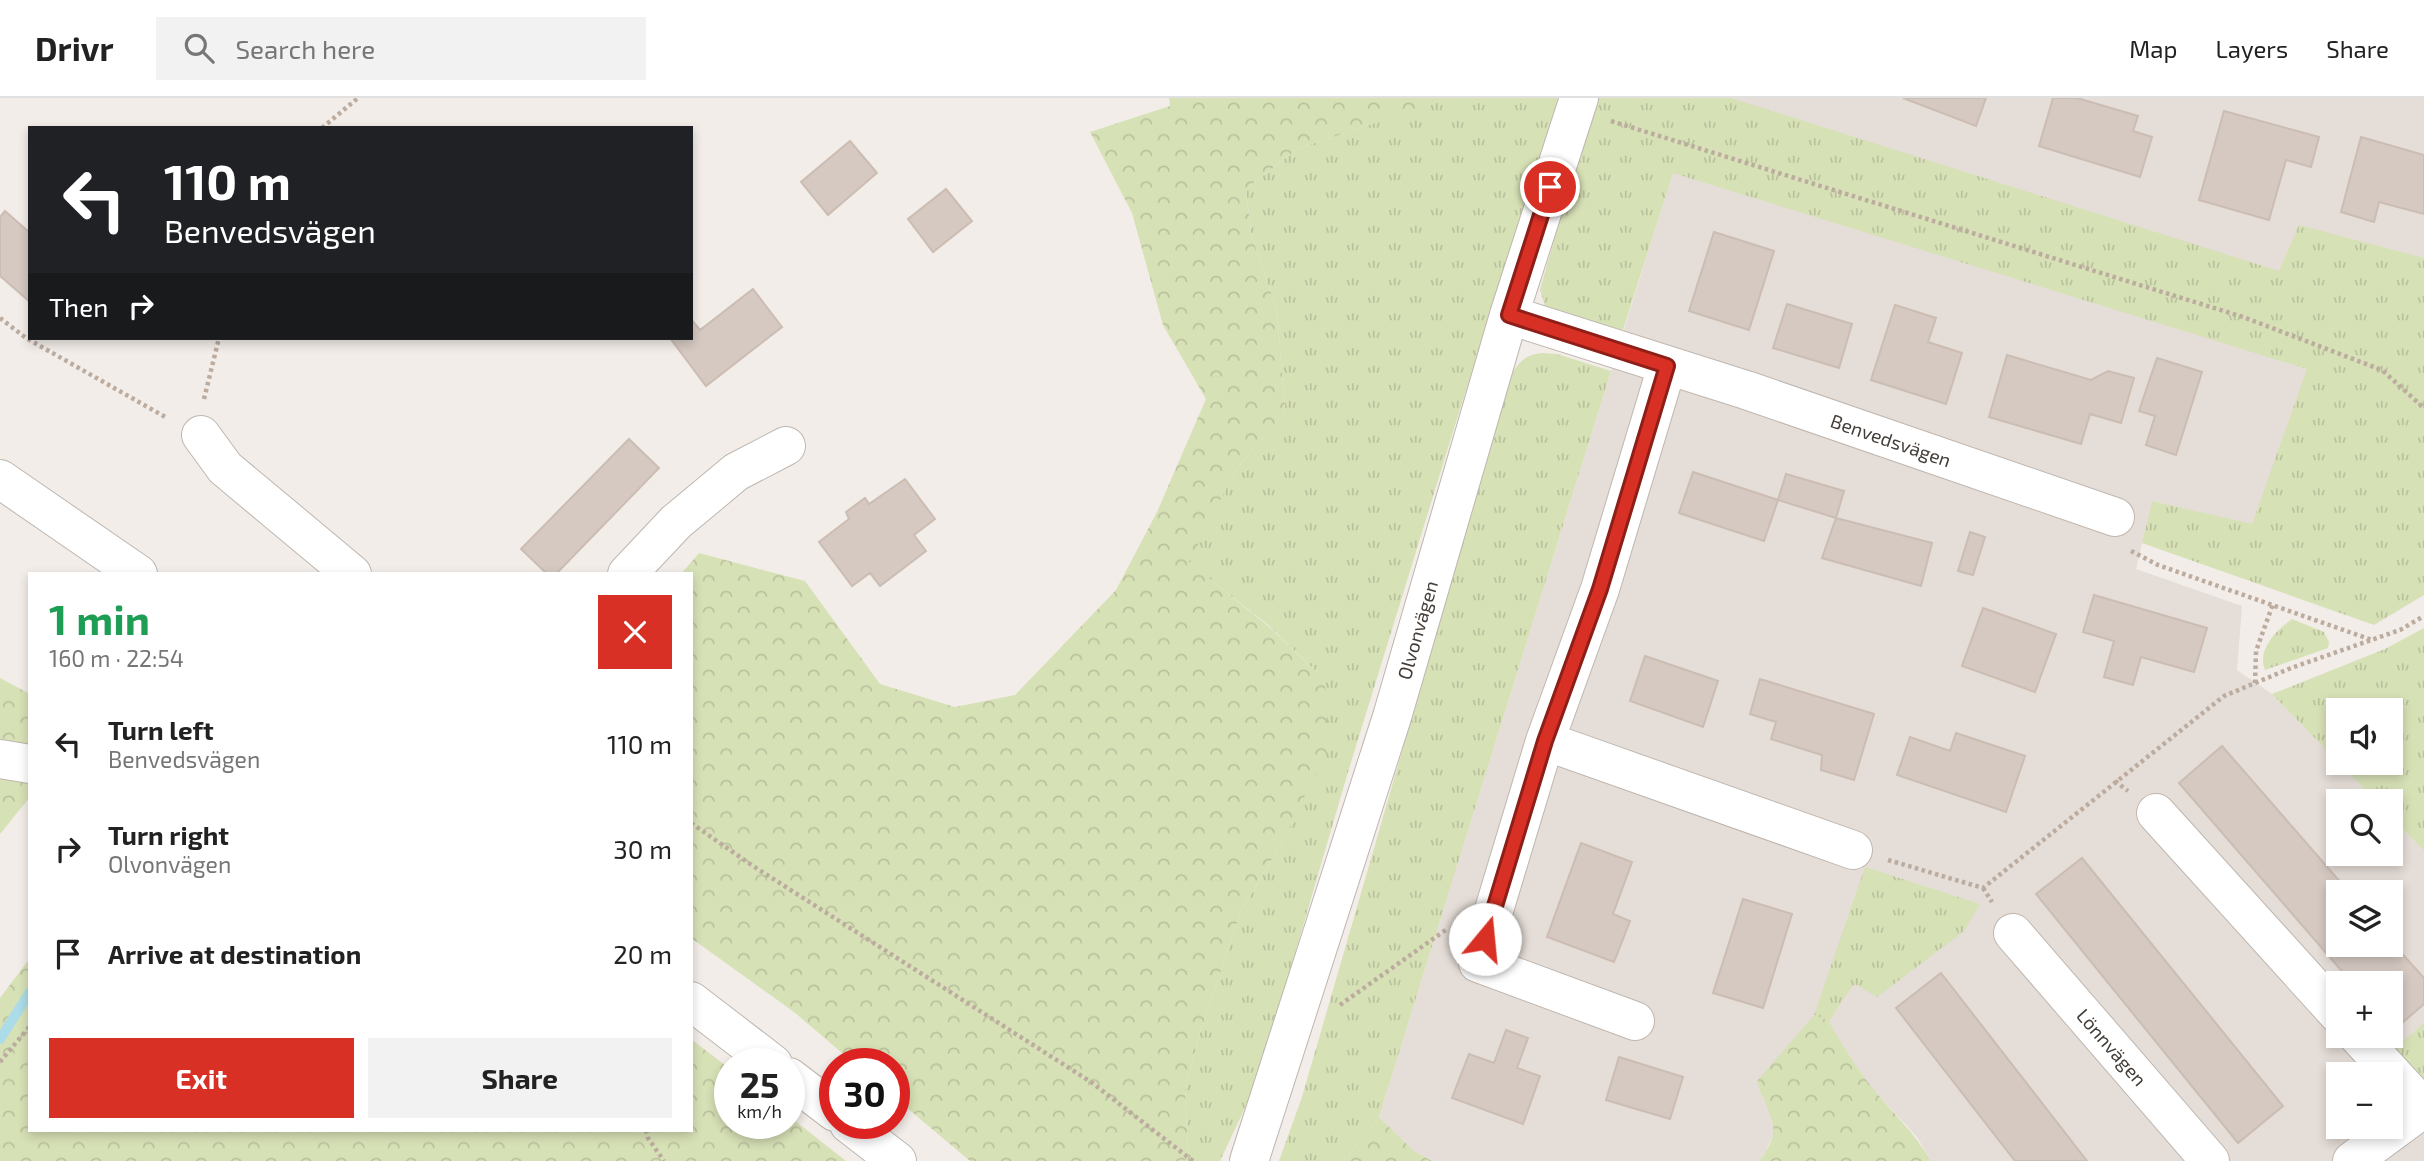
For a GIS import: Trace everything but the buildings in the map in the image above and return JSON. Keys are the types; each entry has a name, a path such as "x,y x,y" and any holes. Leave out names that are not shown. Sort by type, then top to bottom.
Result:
{"street":[{"name":"Olvonvägen","path":"1250,1161 1392,717 1509,315 1577,104"},
{"name":"Benvedsvägen","path":"1509,315 1746,390 2115,517"},
{"path":"1635,1021 1478,963 1545,741 1600,589 1667,366"},
{"path":"201,435 225,468 350,572"},
{"path":"629,572 676,523 736,472 786,446"},
{"path":"0,479 135,572"},
{"path":"1545,741 1853,850"},
{"path":"0,759 28,764"},
{"path":"2156,813 2326,1001"},
{"name":"Lönnvägen","path":"2013,933 2210,1161"},
{"path":"693,1003 752,1048"},
{"path":"2351,1161 2424,1108 2369,1048"},
{"path":"805,1089 819,1100"},
{"path":"868,1139 897,1161"}],"path":[{"path":"324,126 358,98"},
{"path":"1577,104 2243,317 2382,370 2424,408"},
{"path":"0,318 28,339"},
{"path":"29,340 138,403 201,435 201,413 219,340"},
{"path":"2115,517 2115,524 2122,539 2134,554 2143,559 2372,640"},
{"path":"2255,683 2256,651 2273,604"},
{"path":"1853,850 1983,888 2224,696 2400,630 2424,616"},
{"path":"693,824 761,871 1091,1082 1193,1161"},
{"path":"1296,1017 1331,1011 1464,917 1492,916"},
{"path":"0,1062 28,1028"},
{"path":"647,1132 663,1160"}],"shaded area":[{"path":"1696,98 2424,98 2424,397 2308,369 2252,525 2152,501 2136,569 2242,606 2237,670 2272,694 2326,750 2326,775 2351,775 2364,789 2326,789 2326,866 2403,866 2403,829 2424,851 2424,1161 1931,1161 1917,1137 1871,1087 1845,1051 1829,1021 1762,1097 1771,1114 1775,1130 1759,1161 1432,1161 1414,1151 1379,1117"}],"green space":[{"path":"1169,98 1450,98 1297,149 1246,189 1251,234 1277,310 1285,411 1235,471 1189,562 1267,625 1325,680 1328,748 1284,839 1241,911 1199,1036 1185,1090 1188,1153 1183,1161 970,1161 910,1110 910,1048 836,1048 794,1012 693,939 693,572 683,572 699,553 805,581 880,684 955,707 1015,695 1116,590 1157,512 1206,399 1163,325 1132,213 1090,132 1170,106"},
{"path":"1449,98 1561,98 1460,409 1348,772 1258,1080 1220,1161 1183,1161 1188,1153 1185,1090 1199,1036 1241,911 1284,839 1325,680 1267,624 1188,562 1235,471 1285,411 1277,310 1251,234 1246,189 1297,149"},
{"path":"1594,98 1731,98 2279,271 2299,225 2424,258 2424,595 2374,625 2142,543 2152,501 2252,524 2307,369 1673,173 1623,330 1559,314 1545,306 1540,290"},
{"path":"1557,354 1611,371 1379,1117 1343,1161 1279,1161 1302,1097 1511,375 1517,366 1531,355"},
{"path":"2292,619 2324,632 2329,642 2328,648 2265,670 2263,662 2266,648 2274,635"},
{"path":"2424,628 2424,851 2403,829 2403,789 2364,789 2351,775 2403,775 2403,698 2326,698 2326,750 2272,694 2385,649"},
{"path":"0,678 28,693 28,799 0,834"},
{"path":"1865,867 1980,904 1964,931 1877,997 1855,984 1829,1021 1814,1015"},
{"path":"28,961 28,1132 693,1132 693,1041 714,1057 714,1139 805,1139 805,1129 846,1161 0,1161 0,998"},
{"path":"1814,1015 1829,1021 1864,1077 1910,1131 1931,1161 1759,1161 1772,1138 1773,1129 1757,1081"},
{"path":"2424,1023 2424,1088 2391,1052 2396,1048 2403,1048 2403,1041"},
{"path":"1379,1117 1414,1151 1432,1161 1343,1161"}],"waterway":[{"path":"0,1039 28,995"}],"route":[{"path":"1485,939 1545,741 1600,589 1667,366 1509,315 1550,187"}]}
